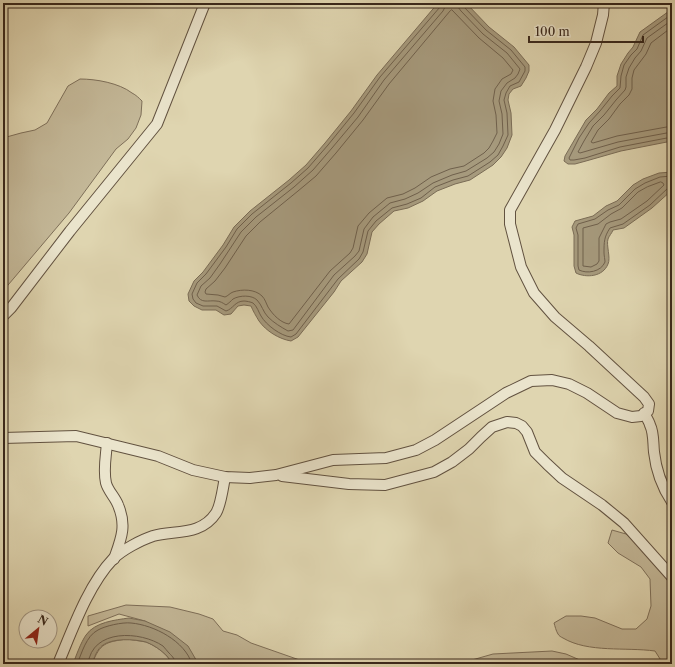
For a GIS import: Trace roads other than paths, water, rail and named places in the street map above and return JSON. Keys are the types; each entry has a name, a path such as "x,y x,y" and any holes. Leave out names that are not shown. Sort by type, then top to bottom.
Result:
{"lane":[{"path":"3,316 11,308 70,231 157,124 205,3"},
{"path":"3,438 76,436 158,456 193,470 225,477 250,478 276,475 333,460 386,458 416,450 506,393 531,381 552,380 569,384 587,393 617,413 632,417 641,416 644,414 648,411 649,404 644,397 555,317 534,292 521,267 510,224 510,210 554,130 586,67 596,43 604,3"},
{"path":"644,414 651,425 657,471 672,502"},
{"path":"276,475 349,484 385,485 434,472 452,462 469,449 492,427 507,422 516,423 522,426 527,432 535,452 547,464 562,478 602,505 624,524 672,577"},
{"path":"58,664 80,612 97,580 114,558 122,536 123,520 118,505 106,484 104,470 107,443"},
{"path":"114,558 135,544 153,536 184,532 201,527 209,522 217,512 221,500 225,477"}],"water":[{"path":"438,3 466,3 489,27 514,47 529,65 529,71 521,86 513,89 509,94 508,100 511,113 512,135 507,148 501,157 493,165 470,180 437,191 423,201 408,208 394,211 379,224 372,232 367,254 362,262 341,281 298,337 291,341 277,336 265,328 259,321 251,306 238,306 231,314 224,315 216,310 202,310 194,306 189,301 188,294 194,281 203,272 223,245 234,227 250,211 306,165 351,111 377,75"},
{"path":"672,9 672,141 621,151 575,164 568,164 564,161 565,156 586,120 617,86 617,76 621,64 633,47 640,32"},
{"path":"672,172 672,190 652,208 624,228 613,230 608,239 609,261 606,268 598,274 589,276 576,273 574,266 574,235 572,227 575,221 593,216 606,206 617,201 633,185 643,179 659,173"},
{"path":"129,618 145,621 170,632 188,646 197,664 171,664 167,656 152,645 141,641 124,640 112,641 103,645 97,651 92,664 73,664 82,641 90,631 106,622"}]}
